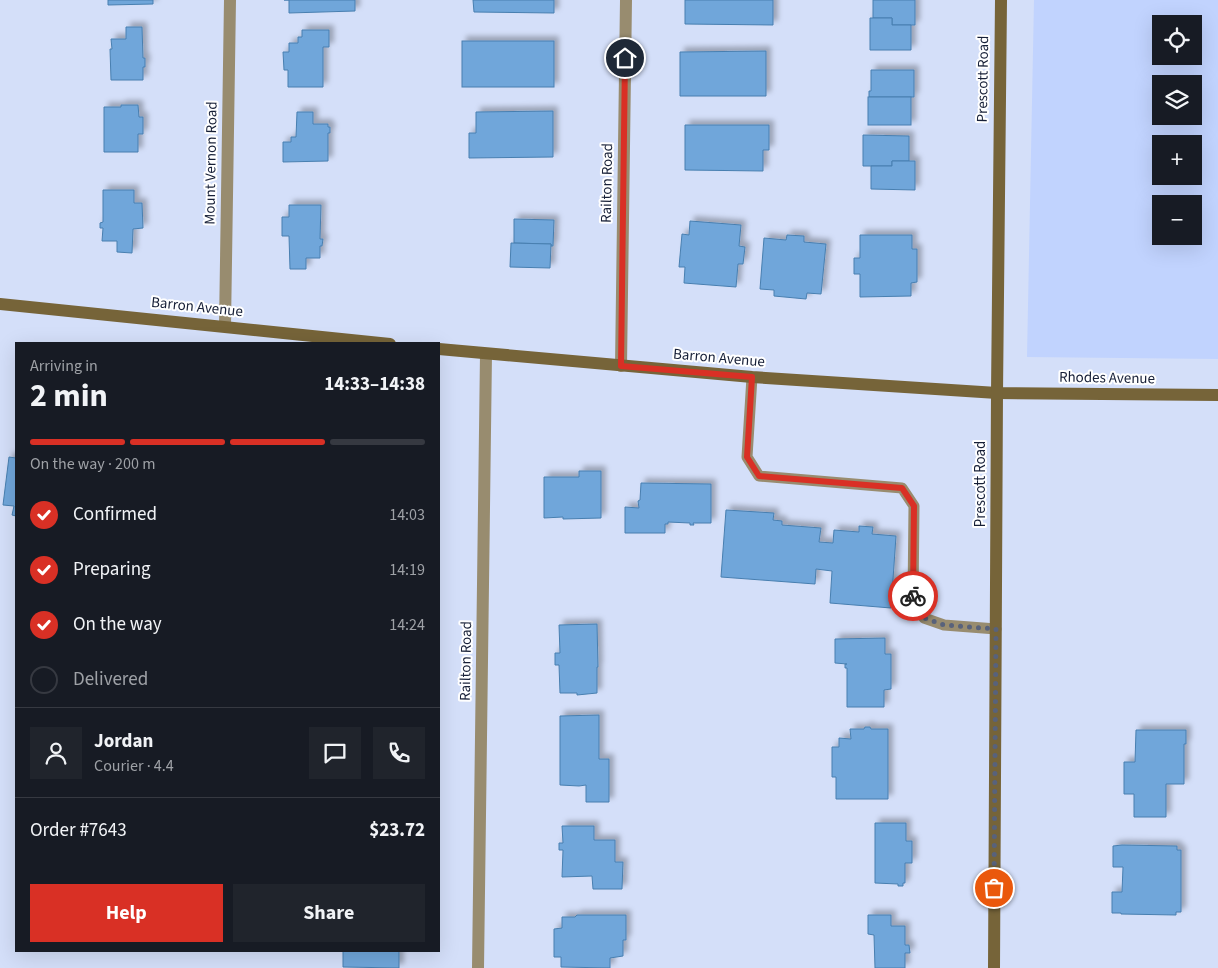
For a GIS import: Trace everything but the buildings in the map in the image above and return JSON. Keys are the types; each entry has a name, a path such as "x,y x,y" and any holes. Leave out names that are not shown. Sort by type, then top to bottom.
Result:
{"main road":[{"name":"Prescott Road","path":"994,968 996,393 1001,0"},
{"name":"Barron Avenue","path":"0,304 372,342"},
{"name":"Barron Avenue","path":"440,349 752,377 996,393"},
{"name":"Rhodes Avenue","path":"996,393 1218,395"}],"street":[{"name":"Mount Vernon Road","path":"225,326 230,0"},
{"name":"Railton Road","path":"621,366 626,0"},
{"name":"Railton Road","path":"478,968 486,354"}],"lane":[{"path":"752,377 747,457 759,476 902,488 914,506 913,601 924,618 944,625 996,629"}],"shaded area":[{"path":"1034,0 1218,0 1218,359 1027,357"}],"way so far":[{"path":"913,596 913,601 924,618 944,625 996,629 994,888"}],"route":[{"path":"625,58 621,366 752,377 747,457 759,476 902,488 914,506 913,596"}]}
